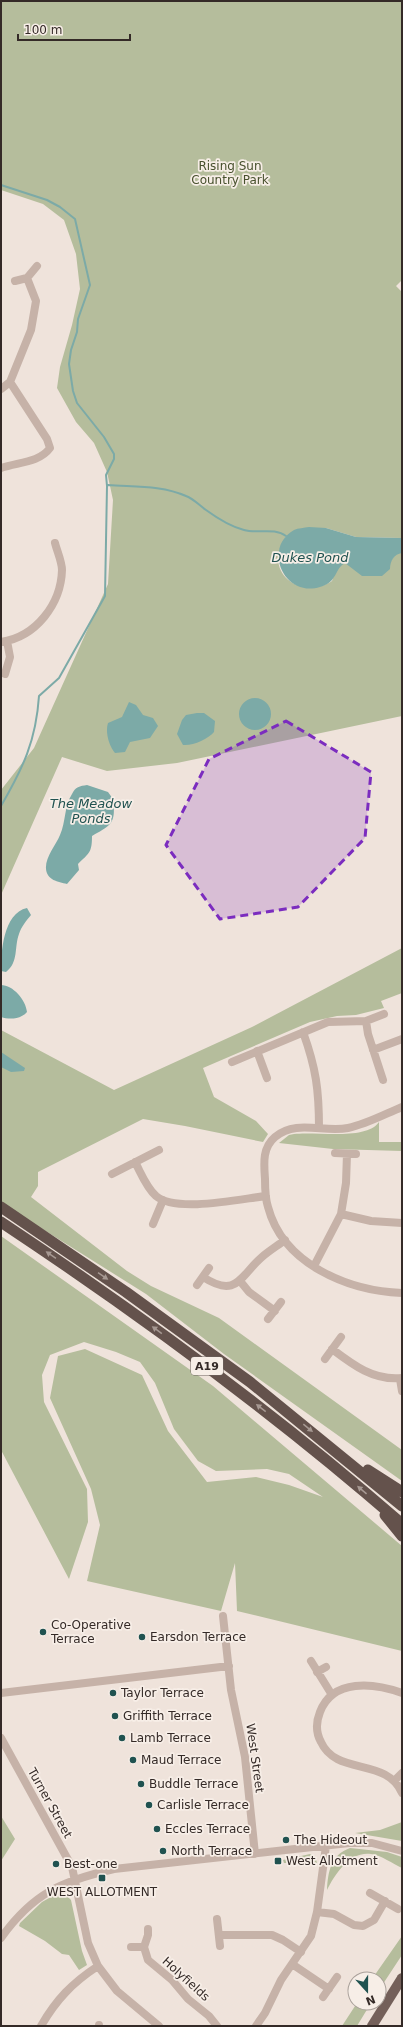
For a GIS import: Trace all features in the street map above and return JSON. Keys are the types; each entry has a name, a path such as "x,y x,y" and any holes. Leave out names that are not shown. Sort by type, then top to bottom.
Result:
{"highway":[{"name":"A19","path":"1,1207 126,1292 237,1373 337,1451 402,1506"},
{"name":"A19","path":"1,1222 139,1316 219,1376 298,1436 402,1524"},
{"path":"337,1451 402,1492"},
{"path":"377,1502 393,1527 402,1536"}],"main road":[{"path":"372,2026 402,1978"}],"street":[{"path":"15,281 27,278 37,266"},
{"path":"1,389 10,382 31,330 36,301 27,278"},
{"path":"1,468 45,456 50,448 47,439 10,382"},
{"path":"6,674 10,657 4,642 26,633 51,610 59,590 62,569 55,543"},
{"path":"232,1062 328,1022 366,1021 384,1014"},
{"path":"366,1021 373,1050 383,1080"},
{"path":"303,1032 313,1060 317,1078 319,1128"},
{"path":"373,1050 402,1039"},
{"path":"257,1051 267,1078"},
{"path":"402,1107 354,1126 338,1129 297,1127 280,1133 273,1138 265,1152 266,1196 268,1207 273,1221 285,1240 314,1266 336,1279 364,1288 402,1293"},
{"path":"112,1174 159,1150"},
{"path":"335,1153 356,1154"},
{"path":"314,1266 341,1214 346,1184 347,1154"},
{"path":"136,1162 152,1192 163,1200 171,1203 192,1204 266,1196"},
{"path":"152,1224 163,1200"},
{"path":"341,1214 371,1221 402,1223"},
{"path":"203,1277 214,1284 223,1286 233,1285 240,1281 261,1257 285,1240"},
{"path":"197,1285 209,1268"},
{"path":"240,1281 249,1292 275,1311"},
{"path":"268,1319 281,1302"},
{"path":"324,1359 341,1337"},
{"path":"332,1349 357,1368 368,1373 384,1378 401,1378 402,1391"},
{"name":"West Street","path":"223,1616 231,1690 244,1757 255,1854"},
{"path":"311,1661 332,1695"},
{"path":"1,1693 228,1666"},
{"path":"317,1672 326,1667"},
{"path":"402,1693 386,1687 361,1685 347,1688 332,1695 323,1705 317,1723 318,1737 325,1750 340,1761 379,1772 394,1782 402,1793"},
{"name":"Turner Street","path":"1,1738 72,1867 75,1881"},
{"path":"394,1782 402,1773"},
{"path":"1,1938 16,1919 40,1897 55,1887 114,1869 359,1842 372,1843 402,1851"},
{"path":"260,2025 281,1980 311,1936 317,1912 326,1846"},
{"path":"75,1881 88,1943 98,1966 117,1991 159,2026"},
{"path":"370,1893 398,1909"},
{"path":"317,1912 334,1914 354,1925 363,1926 374,1920 385,1902"},
{"path":"217,1919 220,1935 220,1946"},
{"path":"131,1947 144,1948 148,1935 148,1929"},
{"path":"220,1935 272,1935 283,1940 300,1952"},
{"name":"Holyfields","path":"144,1948 148,1960 172,1980 188,1999 209,2016 217,2026"},
{"path":"292,1964 329,1989"},
{"path":"41,2026 63,1993 81,1977 98,1966"},
{"path":"323,1997 336,1977"}],"highlighted area":[{"path":"286,721 371,772 365,838 298,907 220,919 166,845 209,759"}],"green space":[{"name":"Rising Sun Country Park","path":"1,1 402,1 402,280 396,286 402,292 402,538 356,537 326,528 286,536 278,556 279,566 283,575 289,581 297,585 315,587 332,581 340,556 387,566 402,546 402,716 177,763 107,771 62,757 1,895 1,790 34,748 108,584 113,500 107,472 94,443 76,422 57,388 60,367 80,289 76,254 64,220 43,204 1,190"},
{"path":"402,948 402,993 381,1001 384,1008 356,1015 337,1016 310,1022 203,1068 214,1097 256,1121 268,1134 263,1142 143,1119 38,1172 38,1186 31,1197 127,1271 151,1286 219,1318 402,1450 402,1481 224,1354 146,1294 1,1203 1,1030 114,1090 252,1027"},
{"path":"379,1122 379,1142 402,1142 402,1151 333,1149 279,1143 289,1135 303,1133 352,1133 372,1128"},
{"path":"1,1236 213,1386 402,1546 402,1651 237,1611 235,1563 221,1611 87,1581 100,1525 91,1489 50,1398 58,1356 85,1349 142,1375 168,1431 207,1482 256,1477 289,1485 323,1497 289,1474 267,1469 216,1471 198,1461 174,1429 155,1383 140,1362 116,1352 84,1342 50,1355 42,1375 44,1402 87,1489 88,1522 69,1579 1,1450"},
{"path":"1,1816 15,1839 1,1861"},
{"path":"402,1822 402,1841 355,1833 380,1830"},
{"path":"350,1848 387,1852 402,1857 402,1868 379,1856 363,1854 356,1856 344,1865 334,1877 327,1890 328,1876 332,1864 339,1855"},
{"path":"310,1854 315,1856 317,1863 284,1863 283,1860"},
{"path":"58,1893 67,1896 71,1900 82,1951 87,1965 79,1970 69,1955 62,1954 45,1941 19,1926 20,1923 42,1902"},
{"path":"402,1936 402,1955 387,1978 387,1971 378,1971"},
{"path":"352,2011 366,2011 357,2026 342,2026"}],"water":[{"name":"Dukes Pond","path":"309,527 326,528 356,537 402,538 402,553 395,556 391,563 390,569 382,576 362,576 345,563 333,579 326,585 307,588 296,585 288,579 282,569 279,559 280,548 284,538 294,530"},
{"path":"255,698 266,703 271,714 266,725 255,730 244,725 239,714 244,703"},
{"path":"129,702 136,705 143,715 153,718 158,726 150,738 130,742 125,752 115,753 108,739 108,723 122,717"},
{"path":"204,713 215,721 214,732 200,742 183,745 177,734 182,720 186,715"},
{"name":"The Meadow Ponds","path":"87,785 108,792 113,799 113,818 108,826 92,836 91,846 87,855 78,864 79,870 67,884 54,880 48,876 46,869 47,860 62,830 69,799 76,788"},
{"path":"27,908 31,915 20,931 13,964 6,972 1,971 3,944 8,925 19,911"},
{"path":"1,985 14,990 18,994 26,1007 27,1012 25,1014 15,1018 1,1017"},
{"path":"1,1052 25,1068 24,1071 11,1072 1,1067"}],"waterway":[{"path":"1,185 47,200 60,207 75,219 90,285 78,319 77,332 71,350 69,364 73,391 77,403 104,437 114,454 114,459 106,475 105,596 59,678 39,696 35,727 27,754 16,779 1,806"},
{"path":"108,485 158,488 177,492 192,499 215,516 235,527 249,531 271,531 281,533 286,536"}],"place":[{"name":"Co-Operative Terrace","path":"43,1632"},
{"name":"Earsdon Terrace","path":"142,1637"},
{"name":"Taylor Terrace","path":"113,1693"},
{"name":"Griffith Terrace","path":"115,1716"},
{"name":"Lamb Terrace","path":"122,1738"},
{"name":"Maud Terrace","path":"133,1760"},
{"name":"Buddle Terrace","path":"141,1784"},
{"name":"Carlisle Terrace","path":"149,1805"},
{"name":"Eccles Terrace","path":"157,1829"},
{"name":"The Hideout","path":"286,1840"},
{"name":"North Terrace","path":"163,1851"},
{"name":"West Allotment","path":"278,1861"},
{"name":"Best-one","path":"56,1864"},
{"name":"WEST ALLOTMENT","path":"102,1878"}]}
